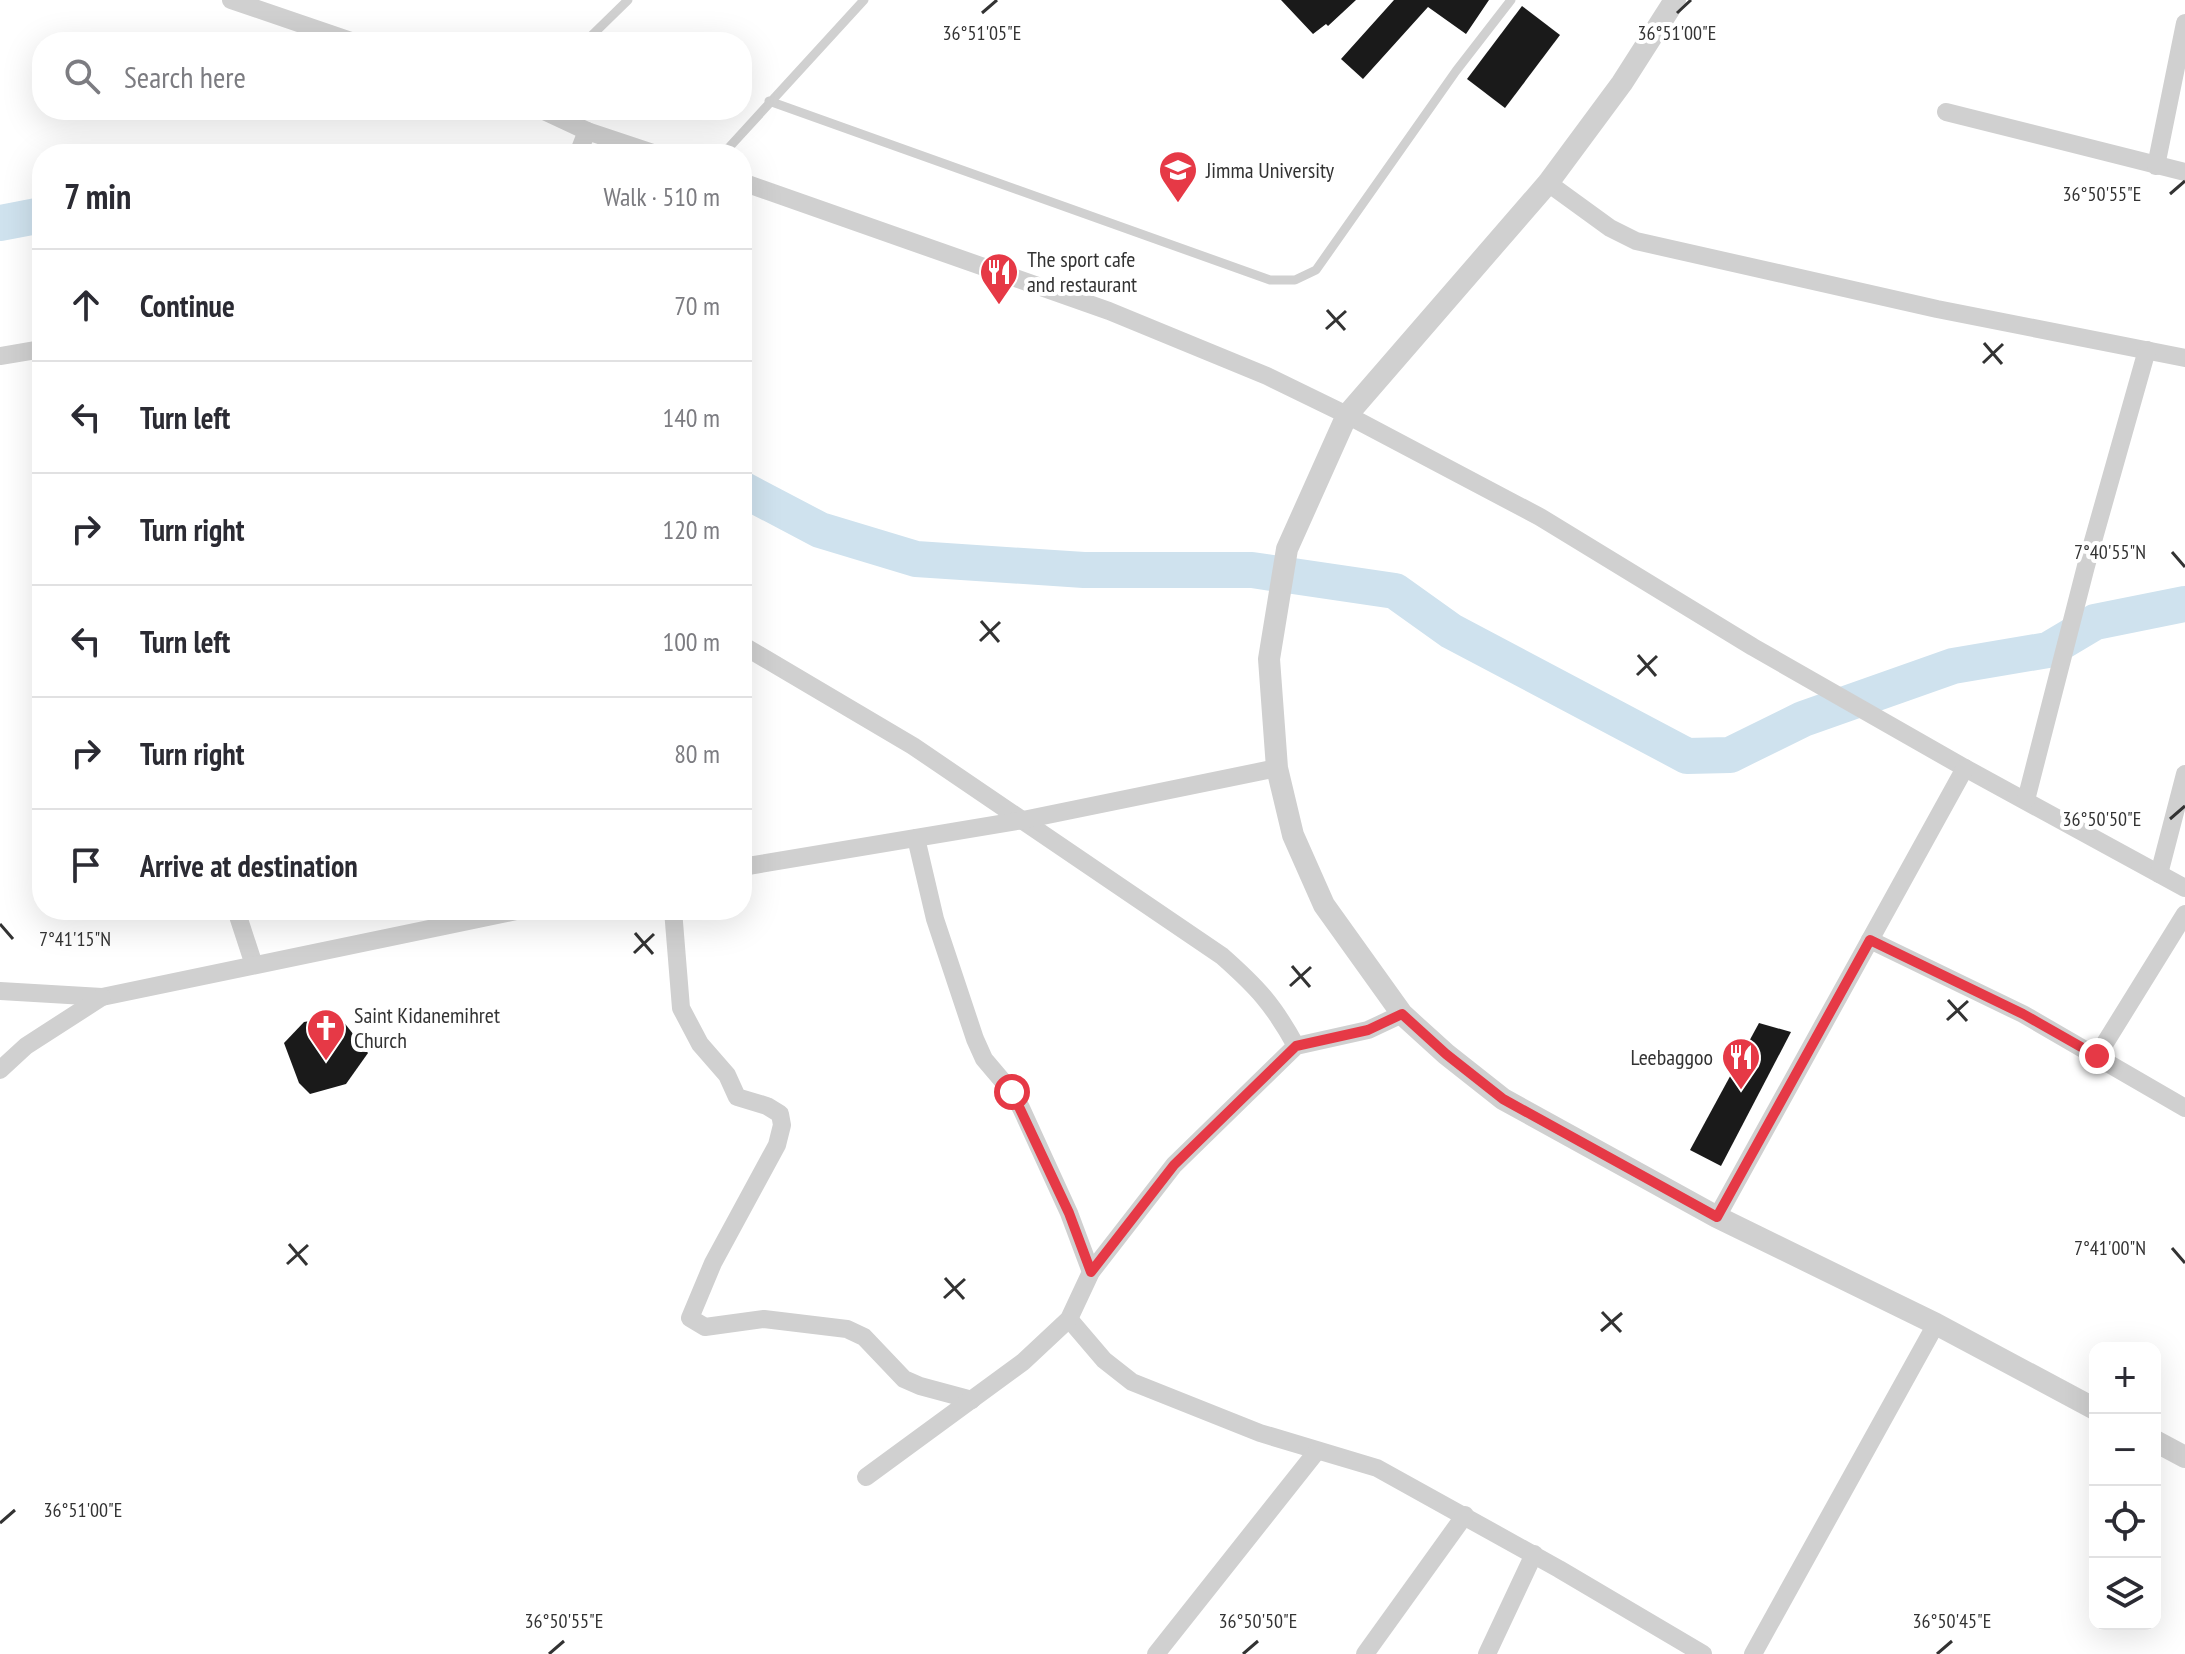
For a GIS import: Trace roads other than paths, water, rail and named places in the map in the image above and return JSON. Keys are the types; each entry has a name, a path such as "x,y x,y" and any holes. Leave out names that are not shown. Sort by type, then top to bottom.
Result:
{"street":[{"path":"231,0 325,32"},
{"path":"1670,3 1622,83 1548,183 1347,415 1287,549 1271,650 1277,768 1293,835 1324,905 1402,1014 1503,1099 1717,1217 1936,1324 2089,1406"},
{"path":"2156,166 2185,23"},
{"path":"1946,112 2185,172"},
{"path":"563,120 626,144"},
{"path":"582,144 587,131"},
{"path":"1548,183 1610,228 1636,241 1937,309 2185,358"},
{"path":"752,186 1109,311 1267,376 1347,415 1540,517 1753,647 2185,888"},
{"path":"2026,800 2086,566 2147,350"},
{"path":"0,356 32,351"},
{"path":"752,651 913,746 1222,956 1254,983 1276,1010 1296,1046"},
{"path":"752,865 1023,820 1277,768"},
{"path":"1717,1217 1965,768"},
{"path":"2159,874 2185,774"},
{"path":"916,838 935,919 975,1039 984,1059 1012,1092 1021,1108 1069,1213 1091,1272"},
{"path":"2097,1056 2185,914"},
{"path":"239,920 254,965"},
{"path":"0,991 102,997 254,965 432,920"},
{"path":"674,920 681,1008 700,1044 727,1075 737,1097 767,1106 780,1114 782,1125 777,1145 713,1263 690,1318 705,1327 764,1319 847,1329 864,1337 904,1379 972,1400"},
{"path":"1870,940 2023,1014 2185,1108"},
{"path":"0,1070 26,1046 102,997"},
{"path":"866,1477 1023,1362 1069,1319 1091,1272 1174,1165 1296,1046 1368,1030 1402,1014"},
{"path":"1069,1319 1104,1360 1132,1382 1260,1433 1377,1468 1534,1554 1703,1654"},
{"path":"1758,1652 1936,1324"},
{"path":"2161,1444 2185,1457"},
{"path":"1156,1654 1317,1451"},
{"path":"1365,1654 1465,1515"},
{"path":"1487,1654 1534,1554"}],"lane":[{"path":"595,32 628,0"},
{"path":"732,144 864,0"},
{"path":"769,101 1270,280 1295,280 1316,270 1456,71 1511,0"}],"waterway":[{"path":"0,223 32,217"},
{"path":"752,494 820,530 916,559 1084,570 1252,570 1395,591 1451,631 1687,756 1730,755 1803,719 1953,666 2048,650 2095,622 2185,604"}],"place":[{"name":"Jimma University","path":"1178,204"},
{"name":"The sport cafe and restaurant","path":"999,306"},
{"name":"Saint Kidanemihret Church","path":"326,1062"},
{"name":"Leebaggoo","path":"1741,1091"}]}
